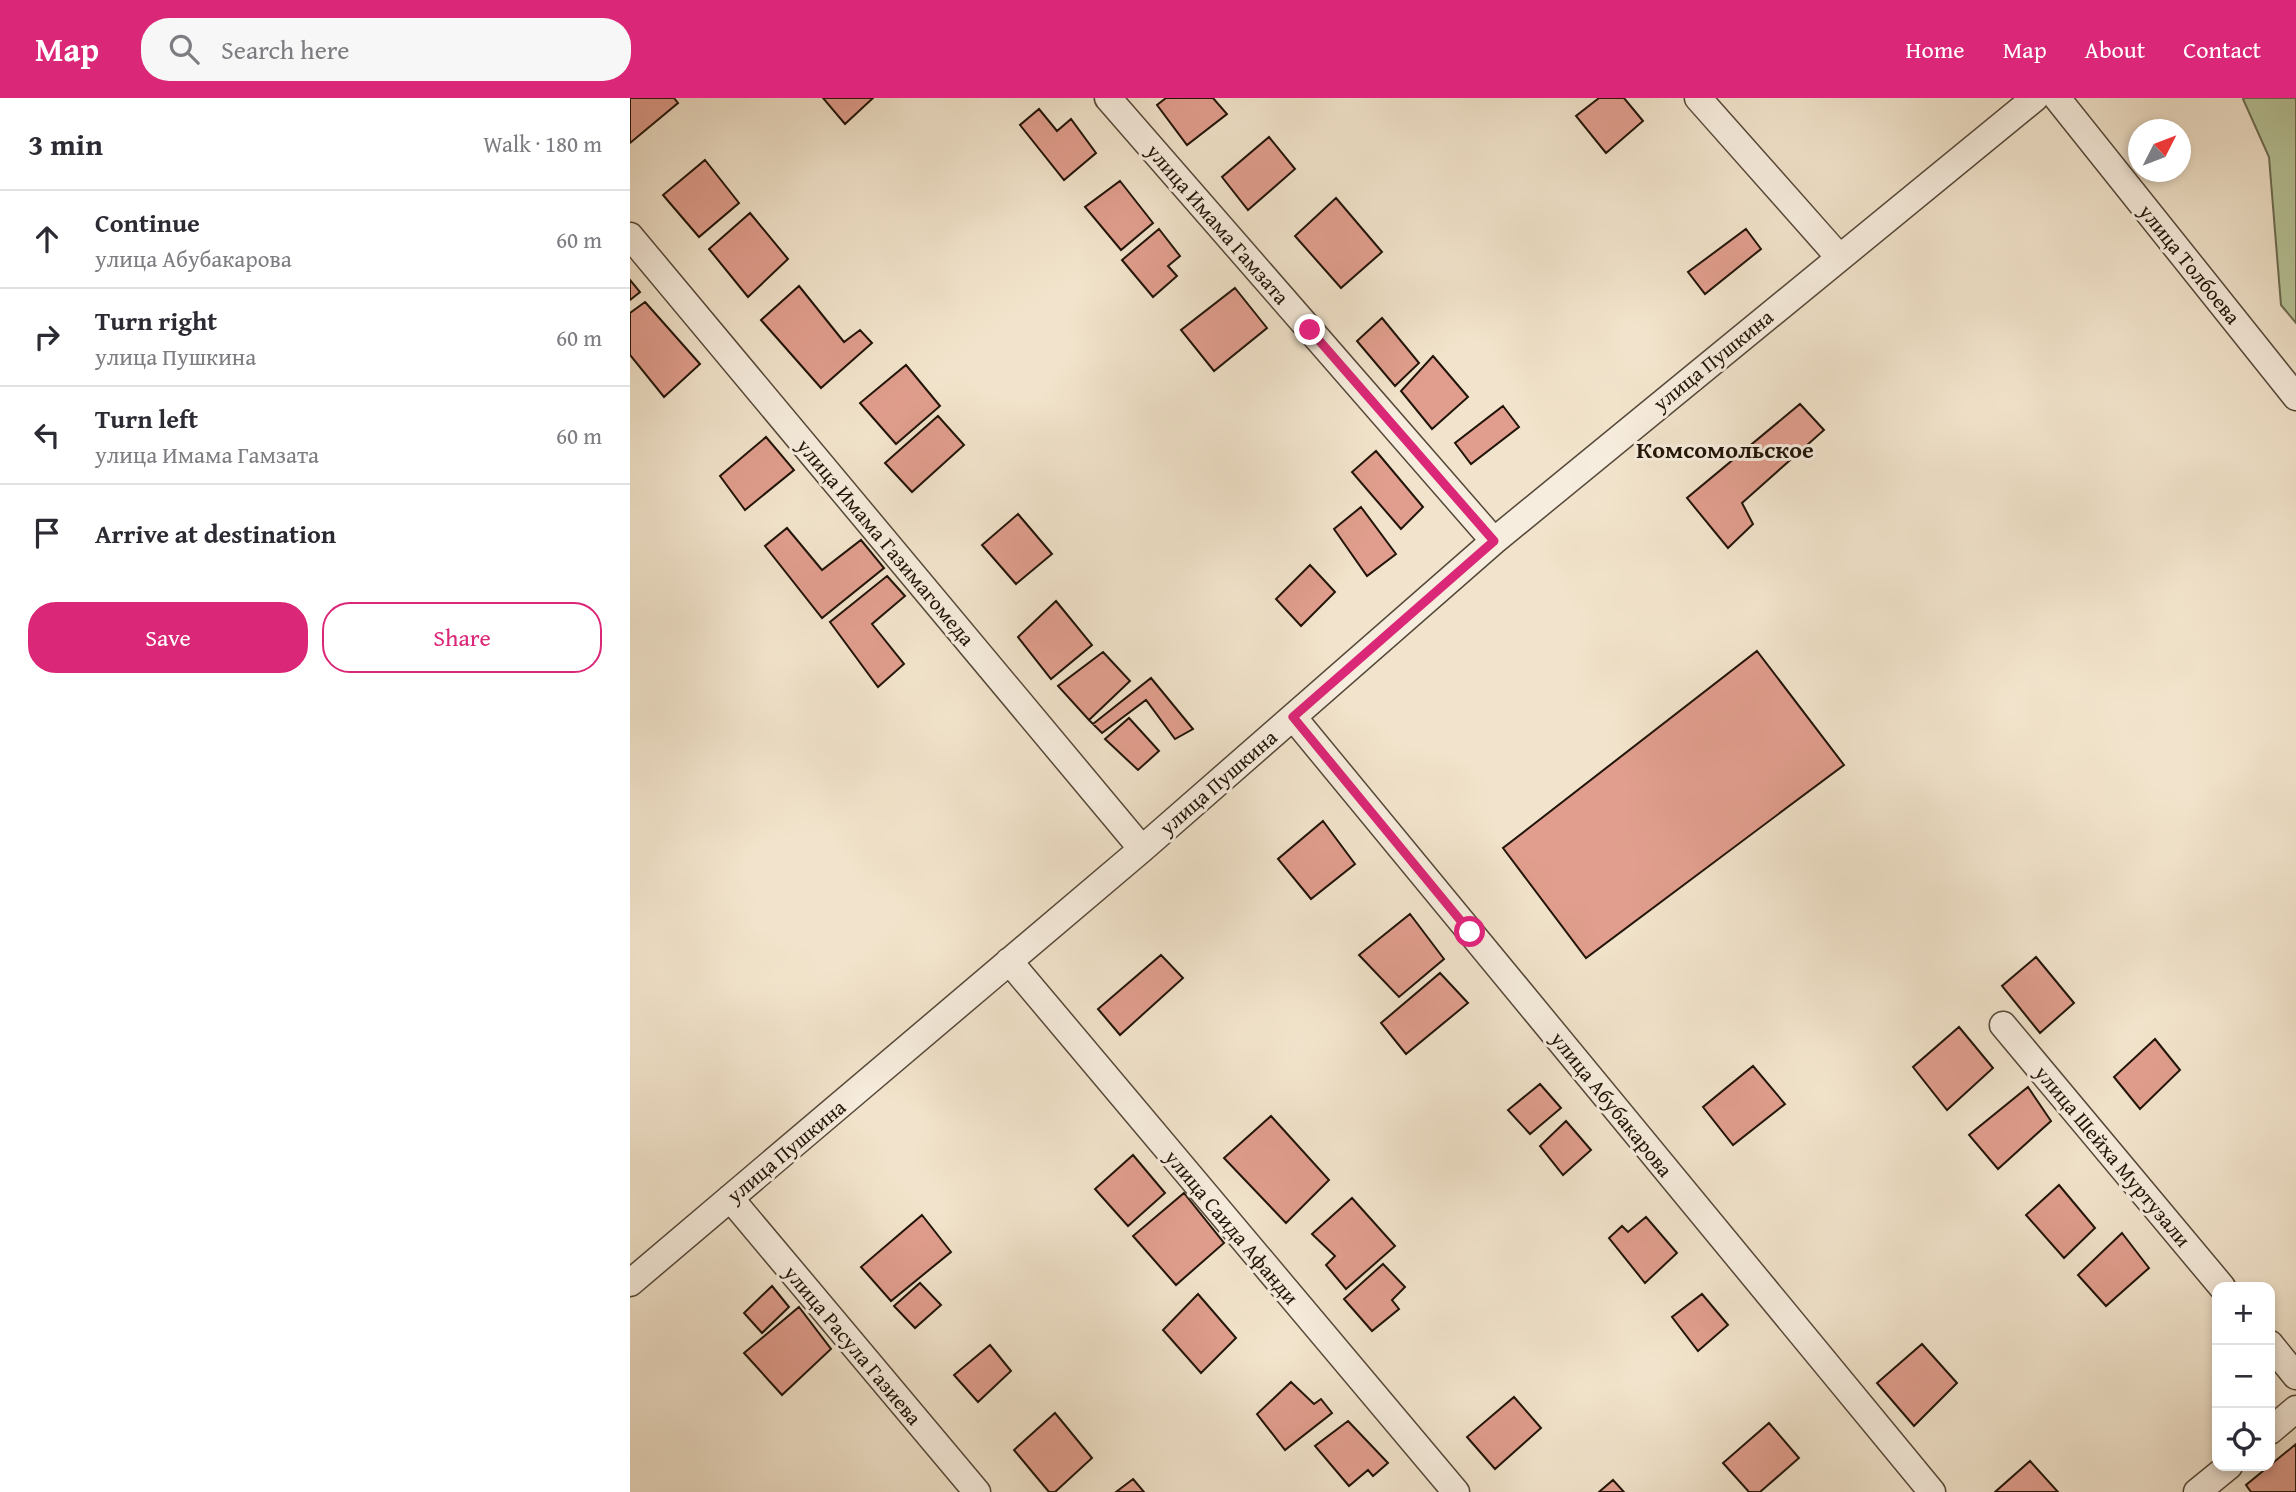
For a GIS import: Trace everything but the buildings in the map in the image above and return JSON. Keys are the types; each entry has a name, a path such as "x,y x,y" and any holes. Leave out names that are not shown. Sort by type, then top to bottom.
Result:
{"street":[{"name":"улица Имама Гамзата","path":"1108,98 1494,541"},
{"path":"1698,98 1839,257"},
{"name":"улица Пушкина","path":"630,1283 1142,849 1494,541 2035,98"},
{"name":"улица Толбоева","path":"2057,98 2296,397"},
{"name":"улица Имама Газимагомеда","path":"630,236 1142,849"},
{"name":"улица Абубакарова","path":"1293,717 1932,1492"},
{"name":"улица Саида Афанди","path":"1009,961 1455,1492"},
{"name":"улица Шейха Муртузали","path":"2003,1025 2218,1282"},
{"name":"улица Расула Газиева","path":"730,1198 977,1492"},
{"path":"2271,1345 2296,1376"},
{"path":"2275,1427 2296,1409"},
{"path":"2197,1492 2223,1471"}],"green space":[{"path":"2244,98 2296,98 2296,323 2281,305 2269,157"}],"district":[{"name":"Комсомольское","path":"1725,449"}],"route":[{"path":"1310,330 1494,541 1293,717 1470,932"}]}
